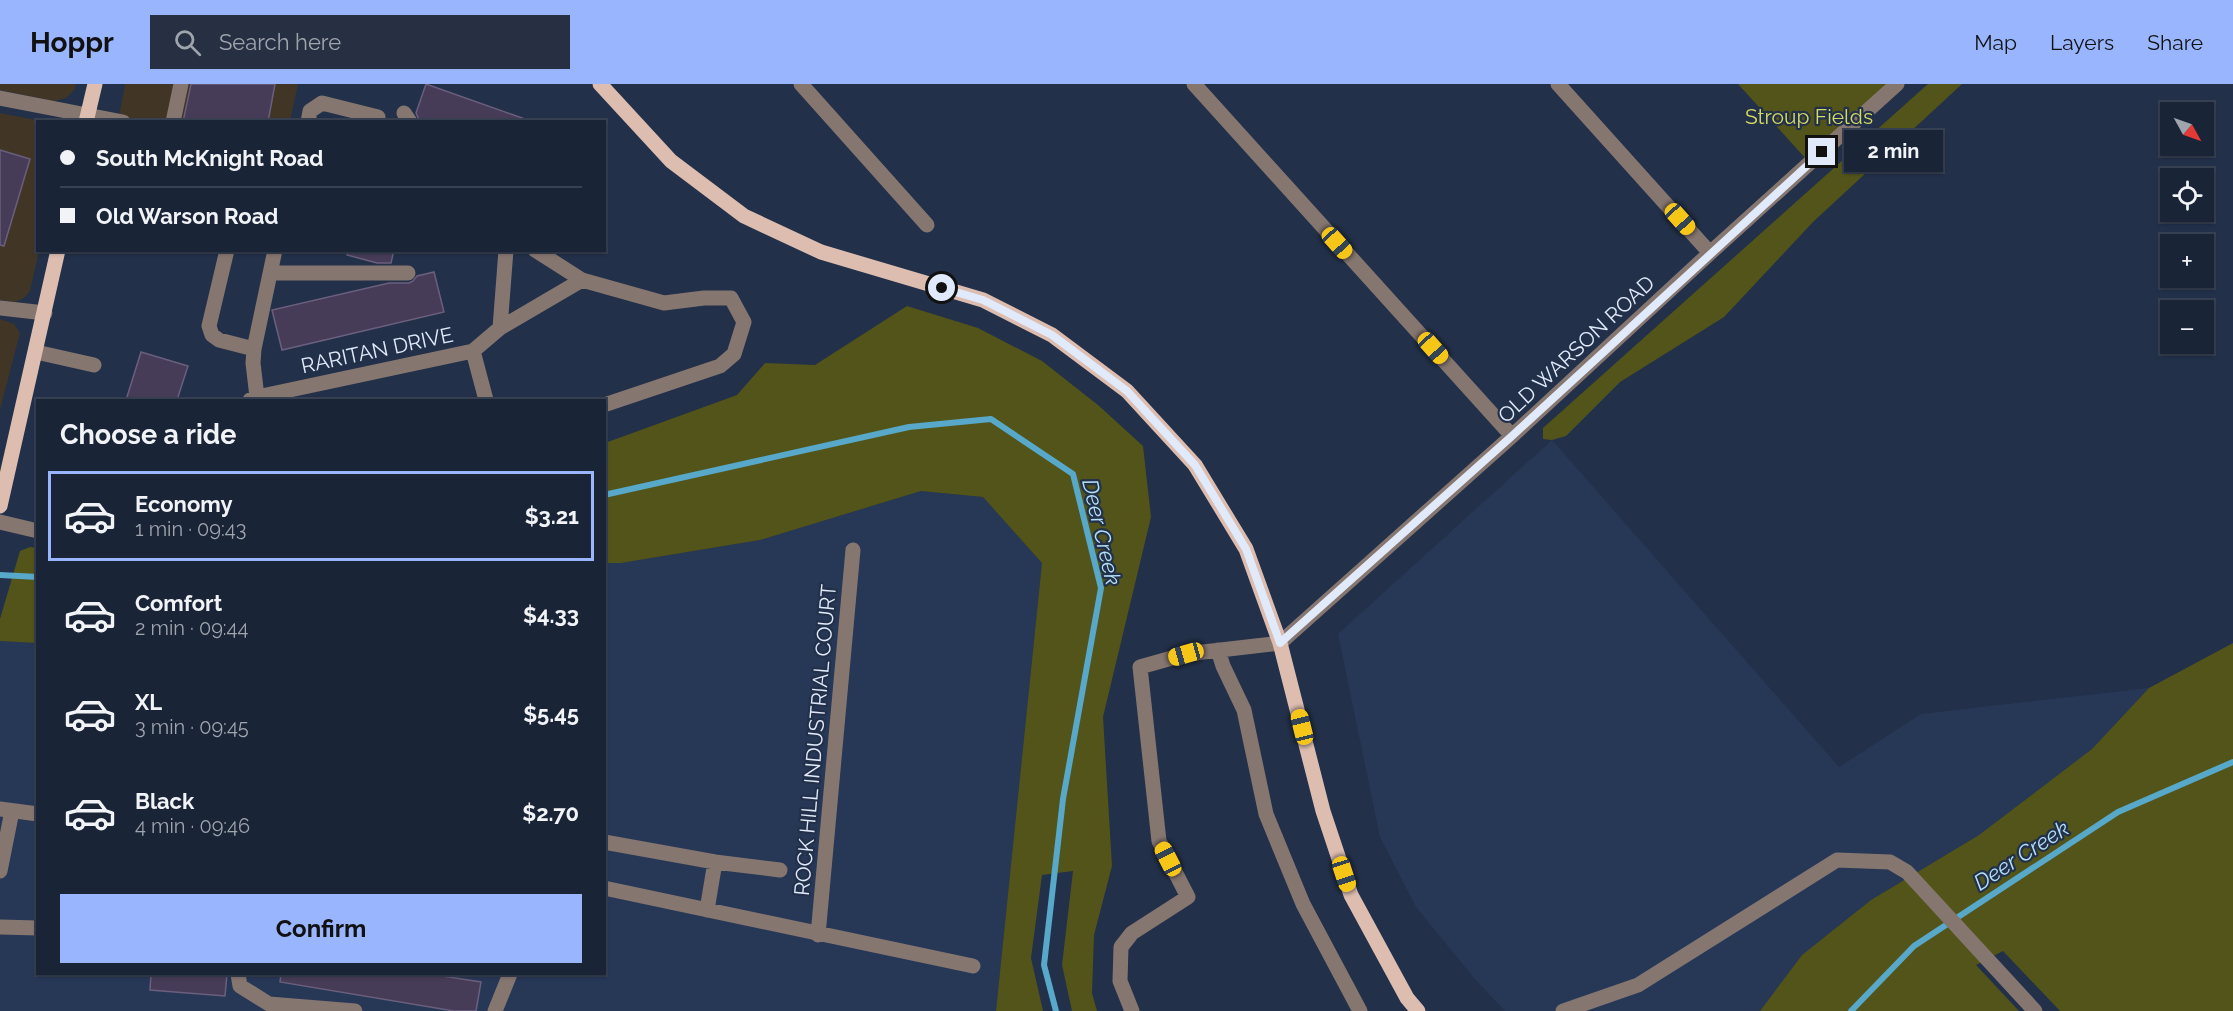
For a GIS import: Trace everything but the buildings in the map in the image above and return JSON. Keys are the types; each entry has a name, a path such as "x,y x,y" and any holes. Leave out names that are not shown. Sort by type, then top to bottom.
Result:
{"main road":[{"path":"87,119 94,84"},
{"path":"600,84 671,161 744,216 821,252 983,300 1052,335 1127,391 1195,465 1246,549 1280,643 1323,810 1351,895 1407,998 1418,1011"},
{"path":"0,501 58,252"}],"street":[{"path":"173,120 181,84"},
{"path":"801,84 927,225"},
{"path":"1194,84 1512,436"},
{"path":"1558,84 1710,253"},
{"name":"OLD WARSON ROAD","path":"1280,643 1512,436 1710,253 1898,84"},
{"path":"0,98 87,119"},
{"path":"308,120 310,111 322,103 378,117"},
{"path":"227,252 209,326 212,335 219,340 254,349"},
{"path":"254,399 254,349 276,252"},
{"path":"500,328 506,252"},
{"path":"538,252 582,280 664,303 704,298 731,298 744,322 734,354 720,366 606,404"},
{"path":"271,273 408,273"},
{"name":"RARITAN DRIVE","path":"254,399 473,351 500,328 582,280"},
{"path":"0,308 45,313"},
{"path":"473,351 486,399"},
{"path":"36,352 94,364"},
{"path":"0,522 36,531"},
{"name":"ROCK HILL INDUSTRIAL COURT","path":"818,934 853,550"},
{"path":"1132,1011 1120,981 1121,947 1132,933 1188,897 1159,841 1140,667 1186,654 1280,643"},
{"path":"1218,650 1244,710 1266,814 1303,904 1360,1011"},
{"path":"0,872 6,810 36,814"},
{"path":"606,842 715,862 780,870"},
{"path":"1563,1011 1638,985 1837,860 1890,862 1907,872 2035,1011"},
{"path":"707,910 715,862"},
{"path":"606,888 973,966"},
{"path":"0,927 36,928"},
{"path":"238,975 240,986 269,1004 355,1011"},
{"path":"495,1011 510,975"}],"shaded area":[{"path":"0,84 76,84 75,89 66,98 54,101 0,90"},
{"path":"125,84 298,84 290,120 118,120"},
{"path":"0,113 36,120 36,252 39,252 30,291 24,298 15,302 0,300"},
{"path":"0,319 14,324 20,333 0,410"},
{"path":"1552,440 1839,767 1921,714 2149,688 2092,749 1979,835 1871,900 1802,955 1760,1011 1505,1011 1474,978 1416,907 1380,837 1338,634"},
{"path":"921,491 983,497 1042,563 996,1011 0,1011 0,641 36,643 36,975 606,975 606,563 621,563 760,540"}],"green space":[{"name":"Stroup Fields","path":"1738,84 1893,84 1807,160"},
{"path":"1928,84 1962,84 1813,222 1724,317 1620,382 1566,436 1552,440 1543,439 1543,428"},
{"path":"907,306 978,328 1042,361 1098,405 1143,446 1151,517 1103,717 1112,866 1094,935 1092,993 1097,1011 1072,1011 1062,965 1073,871 1042,875 1031,958 1043,1011 996,1011 1042,563 983,497 921,491 760,540 621,563 606,563 606,443 737,395 765,363 815,365"},
{"path":"30,547 36,548 36,643 0,641 0,619 20,551"},
{"path":"2233,643 2233,1011 2060,1011 2003,951 1976,965 2019,1011 1760,1011 1802,955 1871,900 1979,835 2092,749 2149,688"}],"waterway":[{"name":"Deer Creek","path":"606,495 909,427 991,419 1073,474 1101,588 1063,799 1044,965 1056,1011"},
{"name":"Deer Creek","path":"0,575 36,577"},
{"name":"Deer Creek","path":"1851,1011 1914,946 2118,812 2233,762"}],"route":[{"path":"942,288 983,300 1052,335 1127,391 1195,465 1246,549 1280,643 1512,436 1822,152"}]}
